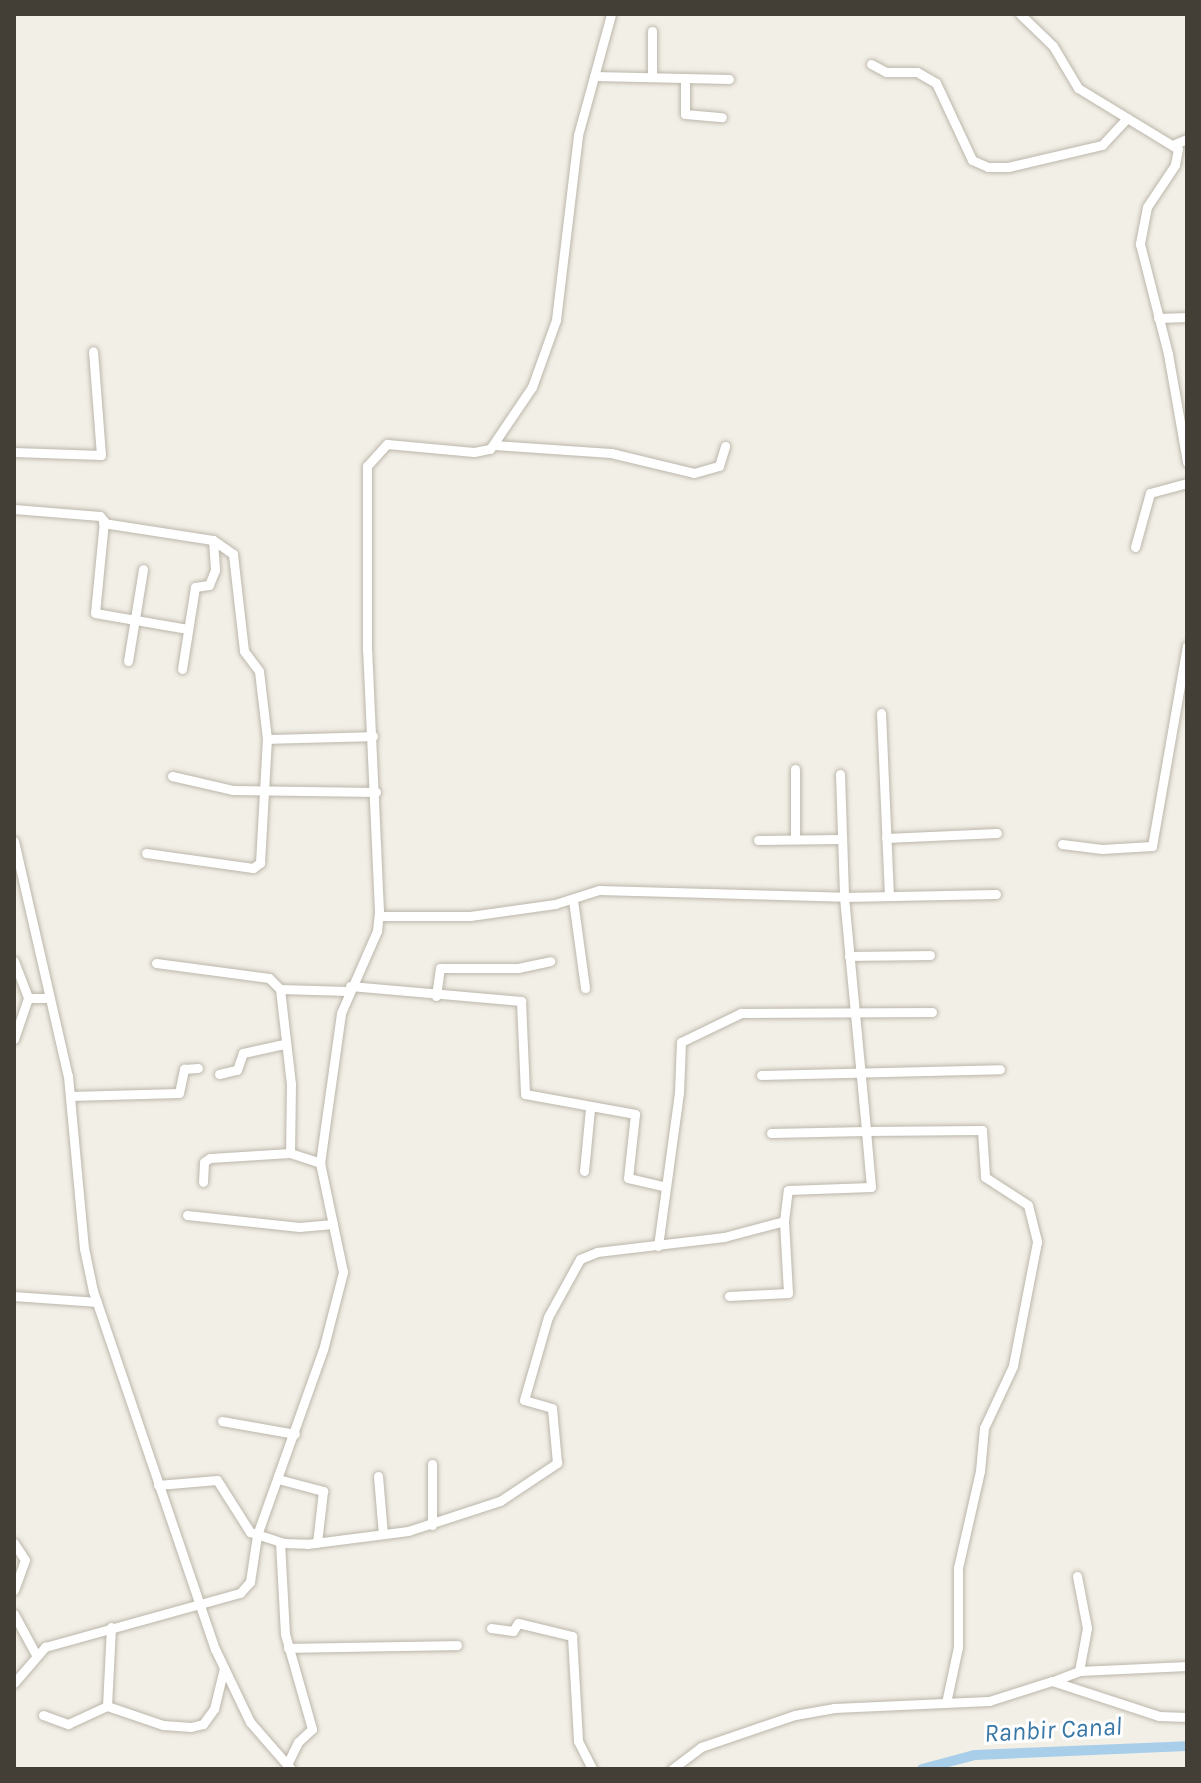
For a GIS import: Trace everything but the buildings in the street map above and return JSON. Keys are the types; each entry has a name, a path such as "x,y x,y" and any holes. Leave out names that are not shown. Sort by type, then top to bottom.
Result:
{"street":[{"path":"494,445 532,387 551,342 564,282 578,135 611,14"},
{"path":"1020,14 1053,46 1078,88 1175,144 1178,157 1147,207 1140,244 1187,462"},
{"path":"652,31 652,77"},
{"path":"871,64 892,73 917,72 936,83 972,160 988,167 1102,145 1127,118"},
{"path":"594,76 729,79"},
{"path":"685,78 685,114 722,117"},
{"path":"1175,144 1187,139"},
{"path":"1158,318 1187,317"},
{"path":"14,452 101,455 93,351"},
{"path":"14,1683 35,1653 111,1627 246,1589 257,1535 295,1434 341,1293 341,1252 320,1163 349,988 370,949 379,916 365,566 367,466 387,444 474,452 494,445 611,453 694,473 719,466 725,446"},
{"path":"1135,547 1150,493 1187,483"},
{"path":"14,509 96,515 103,523 213,540 233,554 244,651 259,671 267,739 258,867 146,853"},
{"path":"103,523 95,613 188,629"},
{"path":"182,669 195,587 211,583 215,570 213,540"},
{"path":"128,661 143,569"},
{"path":"1062,844 1102,849 1152,846 1187,646"},
{"path":"881,713 889,896"},
{"path":"267,739 373,736"},
{"path":"795,769 795,839"},
{"path":"729,1296 788,1293 784,1221 788,1190 869,1189 844,897 840,774"},
{"path":"172,776 233,790 376,792"},
{"path":"886,838 997,833"},
{"path":"758,840 841,839"},
{"path":"14,841 70,1096 84,1248 97,1302 224,1668 250,1722 289,1767 298,1742 312,1729 288,1648 280,1542"},
{"path":"379,916 452,918 573,900 599,890 844,897 996,894"},
{"path":"14,895 26,894"},
{"path":"573,900 585,955 585,988"},
{"path":"849,956 930,955"},
{"path":"14,961 16,975 28,998"},
{"path":"436,996 440,968 518,968 550,961"},
{"path":"156,963 269,978 280,989 291,1084 290,1153"},
{"path":"280,989 349,988 521,1001 525,1094 590,1109 635,1114 628,1178 663,1186"},
{"path":"28,998 49,998"},
{"path":"14,1039 28,998"},
{"path":"658,1246 663,1186 679,1093 681,1042 741,1013 854,1015 932,1012"},
{"path":"219,1074 237,1070 243,1053 284,1044"},
{"path":"70,1096 179,1093 184,1069 198,1068"},
{"path":"761,1075 1000,1069"},
{"path":"584,1171 590,1109"},
{"path":"771,1133 982,1130 985,1177 1028,1205 1037,1242 1013,1366 984,1428 980,1471 958,1568 958,1647 946,1703"},
{"path":"203,1182 207,1159 290,1153 320,1163"},
{"path":"187,1215 299,1227 333,1224"},
{"path":"158,1485 219,1481 257,1535 280,1542 317,1543 432,1525 500,1501 557,1466 552,1408 524,1400 560,1290 573,1267 587,1255 724,1237 784,1221"},
{"path":"14,1296 97,1302"},
{"path":"222,1421 295,1434"},
{"path":"432,1464 432,1525"},
{"path":"378,1476 383,1534"},
{"path":"278,1479 323,1491 317,1543"},
{"path":"14,1543 25,1560 14,1590"},
{"path":"1077,1576 1087,1628 1079,1671"},
{"path":"14,1614 35,1653"},
{"path":"491,1628 513,1631 518,1623 572,1636 576,1731 592,1769"},
{"path":"107,1706 111,1627"},
{"path":"288,1648 457,1645"},
{"path":"672,1769 701,1747 795,1715 834,1708 989,1701 1079,1671 1187,1666"},
{"path":"43,1715 68,1724 107,1706 163,1725 203,1724 214,1709 224,1668"},
{"path":"1052,1681 1159,1716 1187,1717"}],"waterway":[{"name":"Ranbir Canal","path":"922,1769 975,1755 1187,1746"}]}
